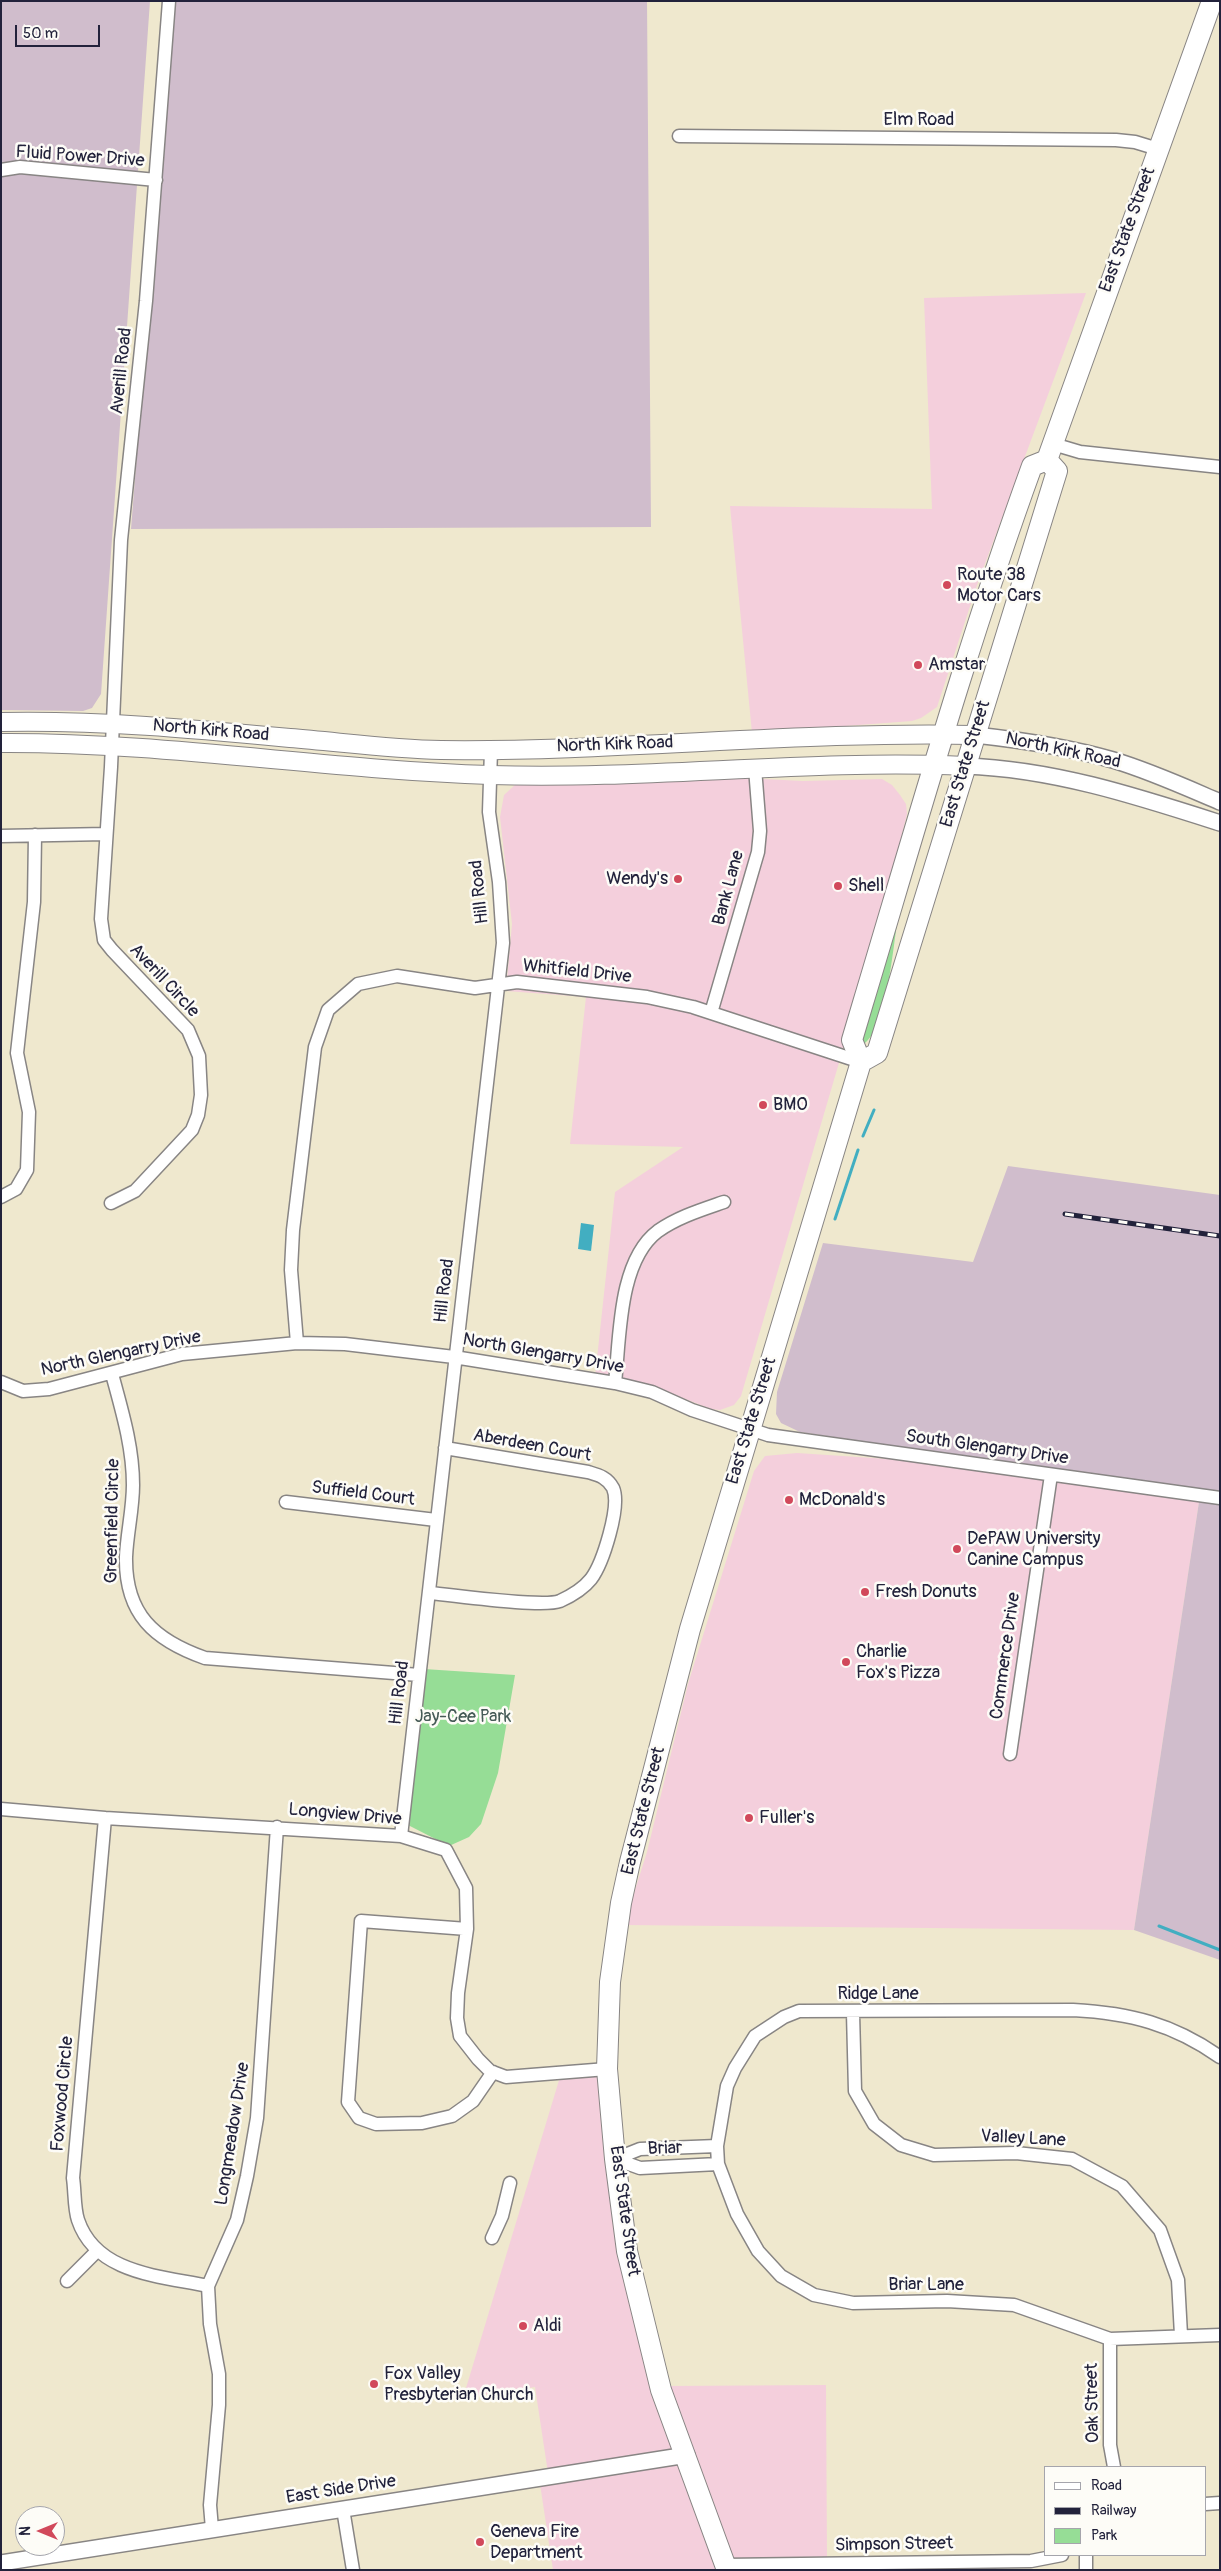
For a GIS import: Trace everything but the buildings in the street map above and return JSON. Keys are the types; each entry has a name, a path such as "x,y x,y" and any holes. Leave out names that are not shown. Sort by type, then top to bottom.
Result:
{"main road":[{"name":"East State Street","path":"726,2567 687,2455 661,2390 627,2252 614,2158 607,2069 610,1982 621,1903 690,1629 861,1062 852,1040 935,764 1032,466 1050,452 1212,1"},
{"name":"East State Street","path":"861,1062 877,1053 1058,471 1050,452"},
{"name":"North Kirk Road","path":"1,722 112,724 402,748 491,750 865,735 975,735"},
{"name":"North Kirk Road","path":"1,743 112,745 489,775 561,776 896,763 965,766"}],"street":[{"name":"Averill Road","path":"112,745 121,540 145,311 169,1"},
{"name":"Elm Road","path":"679,136 1116,140 1135,142 1158,149"},
{"name":"Fluid Power Drive","path":"1,170 20,167 156,180"},
{"path":"1050,452 1080,452 1220,468"},
{"name":"North Kirk Road","path":"975,735 1048,745 1109,759 1155,775 1220,802"},
{"name":"Averill Circle","path":"111,1203 135,1191 192,1130 199,1109 201,1072 199,1056 188,1030 120,960 104,940 101,930 112,745"},
{"name":"Hill Road","path":"401,1836 430,1593 454,1357 503,943 499,882 490,832 489,775 491,750"},
{"name":"North Kirk Road","path":"965,766 1004,768 1080,782 1220,823"},
{"name":"Bank Lane","path":"711,1013 758,852 760,831 755,768"},
{"path":"1,836 106,834"},
{"path":"1,1197 16,1190 27,1170 29,1112 17,1054 34,902 35,835"},
{"name":"Whitfield Drive","path":"297,1344 291,1270 293,1230 315,1047 328,1010 358,984 398,976 475,988 516,982 647,997 711,1013 861,1062"},
{"path":"615,1383 626,1286 637,1256 656,1232 681,1217 724,1202"},
{"name":"North Glengarry Drive","path":"1,1382 22,1391 49,1389 112,1374 182,1354 297,1344 345,1344 454,1357 615,1383 652,1392 692,1410 749,1430"},
{"name":"Greenfield Circle","path":"112,1374 132,1448 134,1486 126,1558 130,1596 148,1627 179,1649 204,1658 419,1675"},
{"name":"South Glengarry Drive","path":"749,1430 768,1435 1220,1498"},
{"name":"Aberdeen Court","path":"430,1593 538,1603 558,1602 576,1593 591,1579 600,1561 615,1511 616,1498 612,1487 603,1477 588,1472 445,1448"},
{"name":"Commerce Drive","path":"1010,1754 1051,1475"},
{"name":"Suffield Court","path":"286,1502 436,1520"},
{"name":"Longview Drive","path":"1,1809 105,1818 401,1836 446,1850 451,1856 468,1894 467,1929 458,1993 458,2032 478,2059 493,2072"},
{"name":"Foxwood Circle","path":"105,1818 73,2178 78,2220 97,2251 116,2264 137,2271 208,2286"},
{"name":"Longmeadow Drive","path":"212,2529 210,2505 219,2405 219,2374 210,2324 208,2286 238,2215 257,2118 264,2044 277,1827"},
{"path":"467,1929 361,1921 348,2102 359,2118 376,2124 422,2123 452,2116 473,2101 493,2072 513,2078 607,2069"},
{"name":"Ridge Lane","path":"717,2146 730,2079 755,2036 784,2017 799,2011 1074,2010 1113,2012 1172,2028 1220,2057"},
{"name":"Valley Lane","path":"853,2012 855,2091 874,2124 901,2145 934,2155 1016,2153 1072,2159 1122,2186 1160,2230 1178,2280 1182,2336"},
{"path":"614,2158 640,2149 717,2146"},
{"name":"Briar Lane","path":"717,2146 718,2164 737,2214 758,2251 782,2276 814,2295 853,2303 947,2301 1014,2305 1110,2339 1220,2335"},
{"name":"Briar","path":"614,2158 640,2168 718,2164"},
{"path":"492,2238 502,2216 510,2183"},
{"path":"67,2281 97,2251"},
{"name":"Oak Street","path":"1110,2339 1110,2446 1114,2466"},
{"name":"East Side Drive","path":"1,2562 687,2455"},
{"path":"1206,2504 1220,2504"},
{"path":"343,2509 353,2570"},
{"name":"Simpson Street","path":"726,2567 1031,2561 1057,2556"},
{"path":"1086,2556 1086,2570"}],"shaded area":[{"path":"1,1 150,1 101,694 92,708 83,711 1,710"},
{"path":"173,1 647,1 651,527 131,529"},
{"path":"1086,293 977,585 937,707 921,718 912,721 752,733 730,506 932,509 924,298"},
{"path":"723,777 803,781 882,779 892,785 900,795 906,804 907,814 881,920 741,1396 734,1405 720,1410 711,1409 657,1388 595,1377 615,1192 683,1147 570,1144 586,997 506,991 512,924 500,817 504,795 516,784"},
{"path":"1008,1166 1220,1195 1220,1494 800,1432 781,1423 776,1414 777,1392 823,1243 973,1262"},
{"path":"797,1453 903,1460 1199,1502 1134,1930 624,1925 647,1852 688,1684 754,1471 765,1456"},
{"path":"1199,1502 1220,1505 1220,1960 1134,1930"},
{"path":"601,2074 609,2169 679,2453 548,2473 535,2387 463,2398 560,2077"},
{"path":"826,2385 827,2559 729,2560 668,2386"},
{"path":"683,2460 722,2570 553,2570 540,2484"}],"green space":[{"path":"898,917 884,1004 873,1034 865,1043 860,1042"},
{"name":"Jay-Cee Park","path":"424,1669 515,1675 498,1773 481,1824 469,1837 449,1846 408,1825"}],"water":[{"path":"581,1223 594,1225 591,1251 578,1249"}],"waterway":[{"path":"863,1136 874,1110"},
{"path":"835,1219 858,1150"},
{"path":"1159,1926 1220,1950"}],"railway":[{"path":"1065,1214 1220,1236"}],"place":[{"name":"Route 38 Motor Cars","path":"947,585"},
{"name":"Amstar","path":"918,665"},
{"name":"Wendy's","path":"678,879"},
{"name":"Shell","path":"838,886"},
{"name":"BMO","path":"763,1105"},
{"name":"McDonald's","path":"789,1500"},
{"name":"DePAW University Canine Campus","path":"957,1549"},
{"name":"Fresh Donuts","path":"865,1592"},
{"name":"Charlie Fox's Pizza","path":"846,1662"},
{"name":"Fuller's","path":"749,1818"},
{"name":"Aldi","path":"523,2326"},
{"name":"Fox Valley Presbyterian Church","path":"374,2384"},
{"name":"Geneva Fire Department","path":"480,2542"}]}
